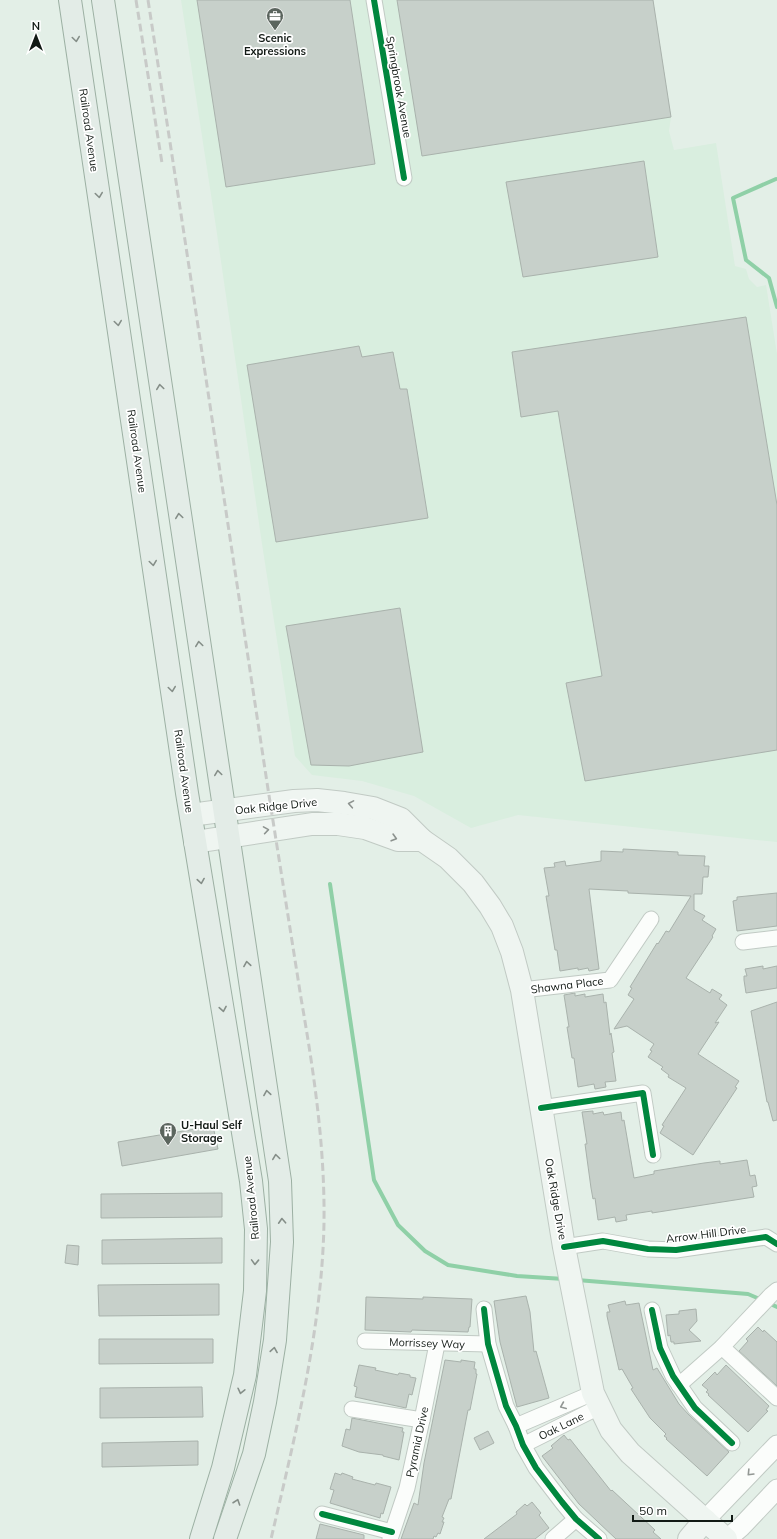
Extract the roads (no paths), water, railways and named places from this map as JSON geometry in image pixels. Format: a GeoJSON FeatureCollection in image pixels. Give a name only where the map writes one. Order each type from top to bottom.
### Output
{"type":"FeatureCollection","features":[{"type":"Feature","properties":{"kind":"main road","name":"Railroad Avenue"},"geometry":{"type":"LineString","coordinates":[[70,0],[191,816],[251,1181],[256,1229],[255,1291],[245,1375],[223,1468],[201,1539]]}},
{"type":"Feature","properties":{"kind":"main road"},"geometry":{"type":"LineString","coordinates":[[103,0],[280,1181],[282,1242],[275,1340],[265,1402],[254,1454],[225,1539]]}},
{"type":"Feature","properties":{"kind":"main road","name":"Oak Ridge Drive"},"geometry":{"type":"LineString","coordinates":[[191,816],[318,800],[373,808],[401,819],[422,840],[448,858],[473,883],[490,906],[502,926],[512,952],[522,990],[540,1108],[564,1247],[596,1400],[611,1430],[630,1453],[727,1539]]}},
{"type":"Feature","properties":{"kind":"main road","name":"Oak Ridge Drive"},"geometry":{"type":"LineString","coordinates":[[195,842],[312,824],[338,824],[365,828],[398,840],[422,840]]}},
{"type":"Feature","properties":{"kind":"main road"},"geometry":{"type":"LineString","coordinates":[[689,1539],[705,1520]]}},
{"type":"Feature","properties":{"kind":"street","name":"Springbrook Avenue"},"geometry":{"type":"LineString","coordinates":[[374,0],[404,178]]}},
{"type":"Feature","properties":{"kind":"street","name":"Shawna Place"},"geometry":{"type":"LineString","coordinates":[[522,990],[610,980],[652,919]]}},
{"type":"Feature","properties":{"kind":"street"},"geometry":{"type":"LineString","coordinates":[[743,942],[777,938]]}},
{"type":"Feature","properties":{"kind":"street"},"geometry":{"type":"LineString","coordinates":[[540,1108],[644,1093],[653,1154]]}},
{"type":"Feature","properties":{"kind":"street","name":"Arrow Hill Drive"},"geometry":{"type":"LineString","coordinates":[[564,1247],[603,1241],[648,1249],[676,1250],[766,1237],[777,1244]]}},
{"type":"Feature","properties":{"kind":"street"},"geometry":{"type":"LineString","coordinates":[[679,1385],[722,1348],[774,1293]]}},
{"type":"Feature","properties":{"kind":"street"},"geometry":{"type":"LineString","coordinates":[[484,1308],[488,1344],[506,1406],[523,1445],[536,1468],[576,1519],[599,1539]]}},
{"type":"Feature","properties":{"kind":"street"},"geometry":{"type":"LineString","coordinates":[[652,1310],[660,1348],[673,1376],[695,1408],[732,1443]]}},
{"type":"Feature","properties":{"kind":"street","name":"Morrissey Way"},"geometry":{"type":"LineString","coordinates":[[365,1341],[437,1344],[488,1344]]}},
{"type":"Feature","properties":{"kind":"street","name":"Pyramid Drive"},"geometry":{"type":"LineString","coordinates":[[391,1536],[407,1488],[437,1344]]}},
{"type":"Feature","properties":{"kind":"street"},"geometry":{"type":"LineString","coordinates":[[722,1348],[777,1398]]}},
{"type":"Feature","properties":{"kind":"street","name":"Oak Lane"},"geometry":{"type":"LineString","coordinates":[[516,1426],[596,1400]]}},
{"type":"Feature","properties":{"kind":"street","name":"Oak Lane"},"geometry":{"type":"LineString","coordinates":[[523,1445],[596,1400]]}},
{"type":"Feature","properties":{"kind":"street"},"geometry":{"type":"LineString","coordinates":[[352,1408],[422,1420]]}},
{"type":"Feature","properties":{"kind":"street"},"geometry":{"type":"LineString","coordinates":[[705,1520],[777,1445]]}},
{"type":"Feature","properties":{"kind":"street"},"geometry":{"type":"LineString","coordinates":[[727,1539],[741,1527],[777,1489]]}},
{"type":"Feature","properties":{"kind":"street"},"geometry":{"type":"LineString","coordinates":[[322,1514],[391,1536]]}},
{"type":"Feature","properties":{"kind":"street"},"geometry":{"type":"LineString","coordinates":[[553,1539],[576,1519]]}},
{"type":"Feature","properties":{"kind":"waterway"},"geometry":{"type":"LineString","coordinates":[[776,179],[733,198],[746,260],[769,278],[777,307]]}},
{"type":"Feature","properties":{"kind":"waterway"},"geometry":{"type":"LineString","coordinates":[[330,884],[374,1180],[398,1225],[425,1251],[448,1265],[517,1276],[564,1279]]}},
{"type":"Feature","properties":{"kind":"waterway"},"geometry":{"type":"LineString","coordinates":[[577,1280],[748,1294],[762,1300]]}},
{"type":"Feature","properties":{"kind":"waterway"},"geometry":{"type":"LineString","coordinates":[[768,1303],[777,1307]]}},
{"type":"Feature","properties":{"kind":"railway"},"geometry":{"type":"LineString","coordinates":[[136,0],[162,163]]}},
{"type":"Feature","properties":{"kind":"railway"},"geometry":{"type":"LineString","coordinates":[[148,0],[268,789],[310,1054],[321,1138],[324,1223],[318,1303],[306,1382],[271,1539]]}},
{"type":"Feature","properties":{"kind":"place","name":"Scenic Expressions"},"geometry":{"type":"Point","coordinates":[275,31]}},
{"type":"Feature","properties":{"kind":"place","name":"U-Haul Self Storage"},"geometry":{"type":"Point","coordinates":[168,1146]}}]}
